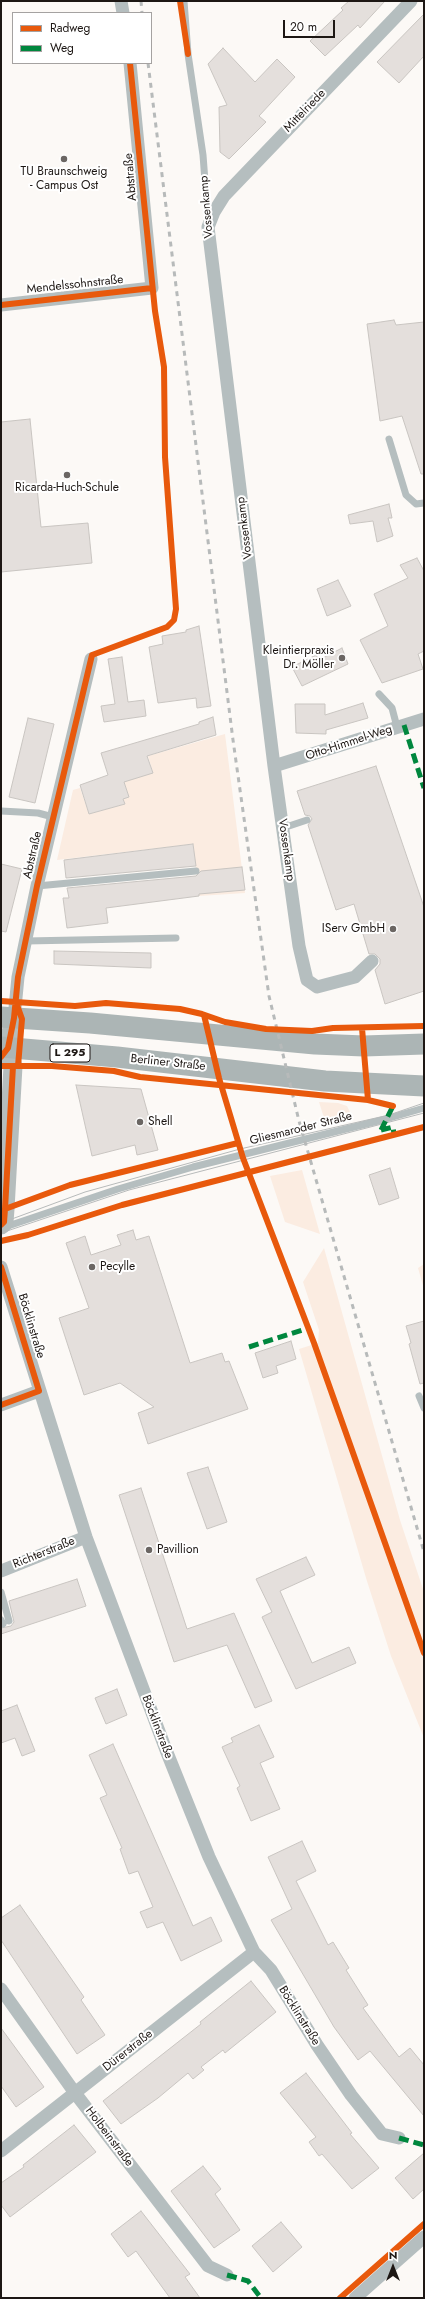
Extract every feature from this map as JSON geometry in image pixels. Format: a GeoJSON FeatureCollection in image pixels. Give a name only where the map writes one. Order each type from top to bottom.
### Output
{"type":"FeatureCollection","features":[{"type":"Feature","properties":{"kind":"main road"},"geometry":{"type":"LineString","coordinates":[[7,1018],[315,1044],[364,1046],[424,1044]]}},
{"type":"Feature","properties":{"kind":"main road","name":"Berliner Straße"},"geometry":{"type":"LineString","coordinates":[[3,1051],[117,1057],[367,1085],[424,1086]]}},
{"type":"Feature","properties":{"kind":"street"},"geometry":{"type":"LineString","coordinates":[[121,1],[123,12]]}},
{"type":"Feature","properties":{"kind":"street","name":"Mittelriede"},"geometry":{"type":"LineString","coordinates":[[208,227],[214,212],[224,196],[411,1]]}},
{"type":"Feature","properties":{"kind":"street","name":"Abtstraße"},"geometry":{"type":"LineString","coordinates":[[130,64],[152,288]]}},
{"type":"Feature","properties":{"kind":"street","name":"Vossenkamp"},"geometry":{"type":"LineString","coordinates":[[208,227],[274,766],[299,946],[306,980],[317,987],[355,977],[372,961]]}},
{"type":"Feature","properties":{"kind":"street","name":"Mendelssohnstraße"},"geometry":{"type":"LineString","coordinates":[[1,305],[152,288]]}},
{"type":"Feature","properties":{"kind":"street","name":"Abtstraße"},"geometry":{"type":"LineString","coordinates":[[1,1225],[4,1222],[5,1209],[13,1066],[3,1051],[7,1018],[18,977],[53,817],[91,659]]}},
{"type":"Feature","properties":{"kind":"street","name":"Otto-Himmel-Weg"},"geometry":{"type":"LineString","coordinates":[[274,766],[424,719]]}},
{"type":"Feature","properties":{"kind":"street","name":"Böcklinstraße"},"geometry":{"type":"LineString","coordinates":[[1,1267],[86,1537],[188,1806],[215,1870],[254,1952],[272,1970],[317,2045],[351,2095],[382,2134],[399,2138]]}},
{"type":"Feature","properties":{"kind":"street"},"geometry":{"type":"LineString","coordinates":[[1,1405],[39,1391]]}},
{"type":"Feature","properties":{"kind":"street","name":"Richterstraße"},"geometry":{"type":"LineString","coordinates":[[1,1571],[86,1537]]}},
{"type":"Feature","properties":{"kind":"street","name":"Dürerstraße"},"geometry":{"type":"LineString","coordinates":[[1,2151],[254,1952]]}},
{"type":"Feature","properties":{"kind":"street","name":"Holbeinstraße"},"geometry":{"type":"LineString","coordinates":[[1,1989],[75,2093],[208,2266],[226,2275]]}},
{"type":"Feature","properties":{"kind":"street"},"geometry":{"type":"LineString","coordinates":[[355,2298],[424,2237]]}},
{"type":"Feature","properties":{"kind":"lane","name":"Vossenkamp"},"geometry":{"type":"LineString","coordinates":[[184,1],[188,54],[203,155],[208,227]]}},
{"type":"Feature","properties":{"kind":"lane"},"geometry":{"type":"LineString","coordinates":[[389,439],[406,495],[416,504],[424,503]]}},
{"type":"Feature","properties":{"kind":"lane"},"geometry":{"type":"LineString","coordinates":[[379,694],[392,708],[398,727]]}},
{"type":"Feature","properties":{"kind":"lane"},"geometry":{"type":"LineString","coordinates":[[1,811],[38,813],[53,817]]}},
{"type":"Feature","properties":{"kind":"lane"},"geometry":{"type":"LineString","coordinates":[[283,828],[306,820]]}},
{"type":"Feature","properties":{"kind":"lane"},"geometry":{"type":"LineString","coordinates":[[38,886],[196,871]]}},
{"type":"Feature","properties":{"kind":"lane"},"geometry":{"type":"LineString","coordinates":[[26,941],[176,938]]}},
{"type":"Feature","properties":{"kind":"lane","name":"Gliesmaroder Straße"},"geometry":{"type":"LineString","coordinates":[[1,1229],[152,1179],[424,1108]]}},
{"type":"Feature","properties":{"kind":"lane"},"geometry":{"type":"LineString","coordinates":[[419,1396],[424,1408]]}},
{"type":"Feature","properties":{"kind":"lane"},"geometry":{"type":"LineString","coordinates":[[1,1592],[4,1622]]}},
{"type":"Feature","properties":{"kind":"shaded area"},"geometry":{"type":"Polygon","coordinates":[[[225,734],[245,893],[199,896],[193,844],[57,860],[73,790],[80,788],[89,814],[125,804],[123,799],[129,797],[119,767],[153,773],[148,756],[225,734]]]}},
{"type":"Feature","properties":{"kind":"shaded area"},"geometry":{"type":"Polygon","coordinates":[[[319,1102],[338,1103],[347,1106],[350,1112],[344,1117],[325,1121],[319,1102]]]}},
{"type":"Feature","properties":{"kind":"shaded area"},"geometry":{"type":"Polygon","coordinates":[[[302,1170],[320,1234],[285,1222],[270,1176],[302,1170]]]}},
{"type":"Feature","properties":{"kind":"shaded area"},"geometry":{"type":"Polygon","coordinates":[[[324,1248],[400,1520],[424,1592],[424,1738],[391,1656],[366,1578],[299,1349],[318,1343],[319,1330],[303,1282],[324,1248]]]}},
{"type":"Feature","properties":{"kind":"shaded area"},"geometry":{"type":"Polygon","coordinates":[[[424,1264],[424,1289],[418,1268],[424,1264]]]}},
{"type":"Feature","properties":{"kind":"building"},"geometry":{"type":"Polygon","coordinates":[[[349,1],[385,1],[360,28],[358,25],[325,56],[310,41],[343,10],[341,8],[349,1]]]}},
{"type":"Feature","properties":{"kind":"building"},"geometry":{"type":"Polygon","coordinates":[[[424,14],[424,56],[399,83],[377,62],[424,14]]]}},
{"type":"Feature","properties":{"kind":"building"},"geometry":{"type":"Polygon","coordinates":[[[223,48],[255,82],[277,59],[295,77],[259,116],[266,122],[229,159],[220,152],[219,107],[227,105],[208,64],[223,48]]]}},
{"type":"Feature","properties":{"kind":"building"},"geometry":{"type":"Polygon","coordinates":[[[394,320],[396,325],[424,322],[424,474],[421,474],[402,416],[380,421],[367,324],[394,320]]]}},
{"type":"Feature","properties":{"kind":"building"},"geometry":{"type":"Polygon","coordinates":[[[30,419],[41,527],[88,523],[92,563],[1,572],[1,422],[30,419]]]}},
{"type":"Feature","properties":{"kind":"building"},"geometry":{"type":"Polygon","coordinates":[[[389,504],[392,518],[388,518],[393,536],[377,542],[373,521],[350,524],[348,515],[389,504]]]}},
{"type":"Feature","properties":{"kind":"building"},"geometry":{"type":"Polygon","coordinates":[[[417,558],[424,571],[424,651],[418,654],[423,669],[382,683],[360,640],[388,626],[374,594],[408,578],[400,565],[417,558]]]}},
{"type":"Feature","properties":{"kind":"building"},"geometry":{"type":"Polygon","coordinates":[[[338,580],[351,606],[327,616],[317,589],[338,580]]]}},
{"type":"Feature","properties":{"kind":"building"},"geometry":{"type":"Polygon","coordinates":[[[199,626],[211,706],[197,708],[196,698],[158,703],[149,647],[163,644],[162,636],[186,632],[186,630],[199,626]]]}},
{"type":"Feature","properties":{"kind":"building"},"geometry":{"type":"Polygon","coordinates":[[[342,648],[348,664],[302,686],[292,667],[316,655],[319,660],[342,648]]]}},
{"type":"Feature","properties":{"kind":"building"},"geometry":{"type":"Polygon","coordinates":[[[122,657],[128,702],[144,700],[146,716],[104,722],[101,706],[115,704],[108,659],[122,657]]]}},
{"type":"Feature","properties":{"kind":"building"},"geometry":{"type":"Polygon","coordinates":[[[363,703],[368,718],[326,730],[326,734],[296,733],[295,704],[325,704],[325,715],[363,703]]]}},
{"type":"Feature","properties":{"kind":"building"},"geometry":{"type":"Polygon","coordinates":[[[213,717],[216,735],[147,756],[153,773],[124,782],[129,797],[123,799],[125,804],[89,814],[80,785],[108,775],[101,753],[199,724],[199,722],[213,717]]]}},
{"type":"Feature","properties":{"kind":"building"},"geometry":{"type":"Polygon","coordinates":[[[28,718],[54,724],[35,803],[9,797],[28,718]]]}},
{"type":"Feature","properties":{"kind":"building"},"geometry":{"type":"Polygon","coordinates":[[[376,766],[424,907],[424,991],[385,1004],[375,970],[380,964],[380,959],[375,954],[369,954],[354,904],[336,910],[308,825],[312,819],[310,816],[305,815],[297,791],[376,766]]]}},
{"type":"Feature","properties":{"kind":"building"},"geometry":{"type":"Polygon","coordinates":[[[193,844],[196,866],[66,878],[64,860],[193,844]]]}},
{"type":"Feature","properties":{"kind":"building"},"geometry":{"type":"Polygon","coordinates":[[[1,864],[22,869],[6,932],[1,931],[1,864]]]}},
{"type":"Feature","properties":{"kind":"building"},"geometry":{"type":"Polygon","coordinates":[[[242,867],[245,890],[199,894],[199,896],[106,908],[108,923],[67,928],[63,898],[69,898],[67,888],[196,876],[201,871],[242,867]]]}},
{"type":"Feature","properties":{"kind":"building"},"geometry":{"type":"Polygon","coordinates":[[[54,951],[151,953],[151,968],[54,964],[54,951]]]}},
{"type":"Feature","properties":{"kind":"building"},"geometry":{"type":"Polygon","coordinates":[[[76,1085],[141,1089],[158,1150],[137,1155],[135,1145],[92,1156],[76,1085]]]}},
{"type":"Feature","properties":{"kind":"building"},"geometry":{"type":"Polygon","coordinates":[[[390,1168],[399,1198],[379,1205],[369,1175],[390,1168]]]}},
{"type":"Feature","properties":{"kind":"building"},"geometry":{"type":"Polygon","coordinates":[[[133,1230],[136,1240],[149,1236],[190,1363],[222,1353],[225,1362],[229,1361],[248,1409],[148,1444],[138,1413],[154,1407],[120,1383],[84,1395],[59,1318],[89,1308],[66,1243],[85,1236],[91,1255],[121,1245],[117,1235],[133,1230]]]}},
{"type":"Feature","properties":{"kind":"building"},"geometry":{"type":"Polygon","coordinates":[[[424,1321],[424,1383],[420,1384],[409,1344],[411,1343],[406,1326],[424,1321]]]}},
{"type":"Feature","properties":{"kind":"building"},"geometry":{"type":"Polygon","coordinates":[[[291,1341],[296,1359],[276,1366],[278,1373],[263,1378],[255,1353],[291,1341]]]}},
{"type":"Feature","properties":{"kind":"building","name":"Pavillion"},"geometry":{"type":"Polygon","coordinates":[[[208,1467],[227,1522],[207,1529],[187,1473],[208,1467]]]}},
{"type":"Feature","properties":{"kind":"building"},"geometry":{"type":"Polygon","coordinates":[[[141,1488],[187,1629],[234,1613],[272,1701],[255,1708],[227,1645],[174,1662],[119,1495],[141,1488]]]}},
{"type":"Feature","properties":{"kind":"building"},"geometry":{"type":"Polygon","coordinates":[[[306,1557],[315,1575],[280,1591],[312,1663],[349,1647],[356,1663],[296,1689],[262,1617],[272,1612],[256,1579],[306,1557]]]}},
{"type":"Feature","properties":{"kind":"building"},"geometry":{"type":"Polygon","coordinates":[[[77,1579],[86,1606],[1,1634],[1,1628],[11,1626],[14,1622],[9,1601],[77,1579]]]}},
{"type":"Feature","properties":{"kind":"building"},"geometry":{"type":"Polygon","coordinates":[[[117,1689],[127,1715],[106,1724],[95,1698],[117,1689]]]}},
{"type":"Feature","properties":{"kind":"building"},"geometry":{"type":"Polygon","coordinates":[[[17,1705],[35,1751],[22,1756],[15,1738],[1,1743],[1,1711],[17,1705]]]}},
{"type":"Feature","properties":{"kind":"building"},"geometry":{"type":"Polygon","coordinates":[[[259,1725],[274,1757],[260,1763],[280,1809],[251,1821],[237,1788],[240,1786],[222,1747],[233,1742],[231,1738],[259,1725]]]}},
{"type":"Feature","properties":{"kind":"building"},"geometry":{"type":"Polygon","coordinates":[[[113,1744],[193,1926],[211,1917],[222,1941],[181,1961],[163,1922],[147,1928],[140,1912],[153,1907],[138,1871],[129,1874],[120,1849],[122,1848],[100,1798],[107,1795],[89,1755],[113,1744]]]}},
{"type":"Feature","properties":{"kind":"building"},"geometry":{"type":"Polygon","coordinates":[[[302,1841],[316,1871],[296,1881],[328,1945],[333,1942],[349,1968],[346,1970],[368,2005],[363,2008],[399,2057],[410,2048],[424,2065],[424,2116],[370,2051],[358,2060],[334,2027],[271,1920],[292,1909],[268,1857],[302,1841]]]}},
{"type":"Feature","properties":{"kind":"building"},"geometry":{"type":"Polygon","coordinates":[[[20,1905],[84,1997],[81,2000],[105,2035],[77,2054],[1,1940],[1,1918],[20,1905]]]}},
{"type":"Feature","properties":{"kind":"building"},"geometry":{"type":"Polygon","coordinates":[[[251,1981],[276,2012],[225,2053],[223,2050],[201,2067],[204,2070],[193,2079],[188,2073],[158,2098],[121,2124],[103,2101],[201,2024],[200,2022],[251,1981]]]}},
{"type":"Feature","properties":{"kind":"building"},"geometry":{"type":"Polygon","coordinates":[[[1,2028],[44,2087],[16,2107],[1,2086],[1,2028]]]}},
{"type":"Feature","properties":{"kind":"building"},"geometry":{"type":"Polygon","coordinates":[[[306,2073],[352,2133],[350,2134],[379,2168],[352,2189],[322,2154],[319,2156],[309,2142],[316,2137],[280,2093],[306,2073]]]}},
{"type":"Feature","properties":{"kind":"building"},"geometry":{"type":"Polygon","coordinates":[[[74,2125],[96,2152],[10,2217],[1,2205],[1,2183],[24,2167],[23,2165],[74,2125]]]}},
{"type":"Feature","properties":{"kind":"building"},"geometry":{"type":"Polygon","coordinates":[[[424,2153],[424,2189],[413,2199],[395,2178],[424,2153]]]}},
{"type":"Feature","properties":{"kind":"building"},"geometry":{"type":"Polygon","coordinates":[[[203,2166],[221,2189],[215,2194],[240,2230],[214,2248],[171,2191],[203,2166]]]}},
{"type":"Feature","properties":{"kind":"building"},"geometry":{"type":"Polygon","coordinates":[[[141,2211],[190,2274],[185,2277],[200,2298],[170,2298],[136,2251],[128,2257],[111,2234],[141,2211]]]}},
{"type":"Feature","properties":{"kind":"building"},"geometry":{"type":"Polygon","coordinates":[[[281,2222],[302,2247],[273,2272],[252,2246],[281,2222]]]}},
{"type":"Feature","properties":{"kind":"tram line"},"geometry":{"type":"LineString","coordinates":[[1,1223],[85,1192],[240,1149],[389,1115],[424,1103]]}},
{"type":"Feature","properties":{"kind":"tram line"},"geometry":{"type":"LineString","coordinates":[[1,1233],[129,1190],[424,1113]]}},
{"type":"Feature","properties":{"kind":"railway"},"geometry":{"type":"LineString","coordinates":[[141,1],[142,12]]}},
{"type":"Feature","properties":{"kind":"railway"},"geometry":{"type":"LineString","coordinates":[[148,64],[233,740],[269,996],[299,1121],[424,1552]]}},
{"type":"Feature","properties":{"kind":"marked path"},"geometry":{"type":"LineString","coordinates":[[404,725],[424,788]]}},
{"type":"Feature","properties":{"kind":"marked path"},"geometry":{"type":"LineString","coordinates":[[381,1130],[393,1106],[391,1105]]}},
{"type":"Feature","properties":{"kind":"marked path"},"geometry":{"type":"LineString","coordinates":[[381,1130],[393,1127],[394,1134]]}},
{"type":"Feature","properties":{"kind":"marked path"},"geometry":{"type":"LineString","coordinates":[[249,1347],[309,1328]]}},
{"type":"Feature","properties":{"kind":"marked path"},"geometry":{"type":"LineString","coordinates":[[399,2138],[424,2145]]}},
{"type":"Feature","properties":{"kind":"marked path"},"geometry":{"type":"LineString","coordinates":[[227,2275],[248,2281],[261,2298]]}},
{"type":"Feature","properties":{"kind":"cycle path"},"geometry":{"type":"LineString","coordinates":[[180,1],[188,54]]}},
{"type":"Feature","properties":{"kind":"cycle path"},"geometry":{"type":"LineString","coordinates":[[1,1057],[8,1048],[14,1018],[18,977],[37,886],[92,655],[167,627],[174,620],[176,609],[165,457],[164,367],[155,311],[130,64]]}},
{"type":"Feature","properties":{"kind":"cycle path"},"geometry":{"type":"LineString","coordinates":[[1,305],[152,288]]}},
{"type":"Feature","properties":{"kind":"cycle path"},"geometry":{"type":"LineString","coordinates":[[1,1001],[75,1006],[106,1003],[180,1009],[202,1014],[225,1022],[266,1029],[312,1031],[333,1028],[424,1026]]}},
{"type":"Feature","properties":{"kind":"cycle path"},"geometry":{"type":"LineString","coordinates":[[17,1005],[22,1019],[18,1066]]}},
{"type":"Feature","properties":{"kind":"cycle path"},"geometry":{"type":"LineString","coordinates":[[204,1015],[219,1078],[243,1158],[314,1343],[424,1653]]}},
{"type":"Feature","properties":{"kind":"cycle path"},"geometry":{"type":"LineString","coordinates":[[362,1028],[368,1100]]}},
{"type":"Feature","properties":{"kind":"cycle path"},"geometry":{"type":"LineString","coordinates":[[1,1066],[52,1066],[114,1071],[140,1077],[368,1100],[393,1106]]}},
{"type":"Feature","properties":{"kind":"cycle path"},"geometry":{"type":"LineString","coordinates":[[1,1225],[4,1222],[5,1209],[13,1066]]}},
{"type":"Feature","properties":{"kind":"cycle path"},"geometry":{"type":"LineString","coordinates":[[1,1241],[28,1235],[122,1205],[424,1127]]}},
{"type":"Feature","properties":{"kind":"cycle path"},"geometry":{"type":"LineString","coordinates":[[5,1209],[70,1185],[238,1143]]}},
{"type":"Feature","properties":{"kind":"cycle path"},"geometry":{"type":"LineString","coordinates":[[1,1267],[39,1391],[1,1405]]}},
{"type":"Feature","properties":{"kind":"cycle path"},"geometry":{"type":"LineString","coordinates":[[340,2298],[424,2224]]}},
{"type":"Feature","properties":{"kind":"place","name":"TU Braunschweig - Campus Ost"},"geometry":{"type":"Point","coordinates":[64,159]}},
{"type":"Feature","properties":{"kind":"place","name":"Ricarda-Huch-Schule"},"geometry":{"type":"Point","coordinates":[67,475]}},
{"type":"Feature","properties":{"kind":"place","name":"Kleintierpraxis Dr. Möller"},"geometry":{"type":"Point","coordinates":[342,658]}},
{"type":"Feature","properties":{"kind":"place","name":"IServ GmbH"},"geometry":{"type":"Point","coordinates":[393,929]}},
{"type":"Feature","properties":{"kind":"place","name":"Shell"},"geometry":{"type":"Point","coordinates":[140,1122]}},
{"type":"Feature","properties":{"kind":"place","name":"Pecylle"},"geometry":{"type":"Point","coordinates":[92,1267]}},
{"type":"Feature","properties":{"kind":"place","name":"Pavillion"},"geometry":{"type":"Point","coordinates":[149,1550]}}]}
